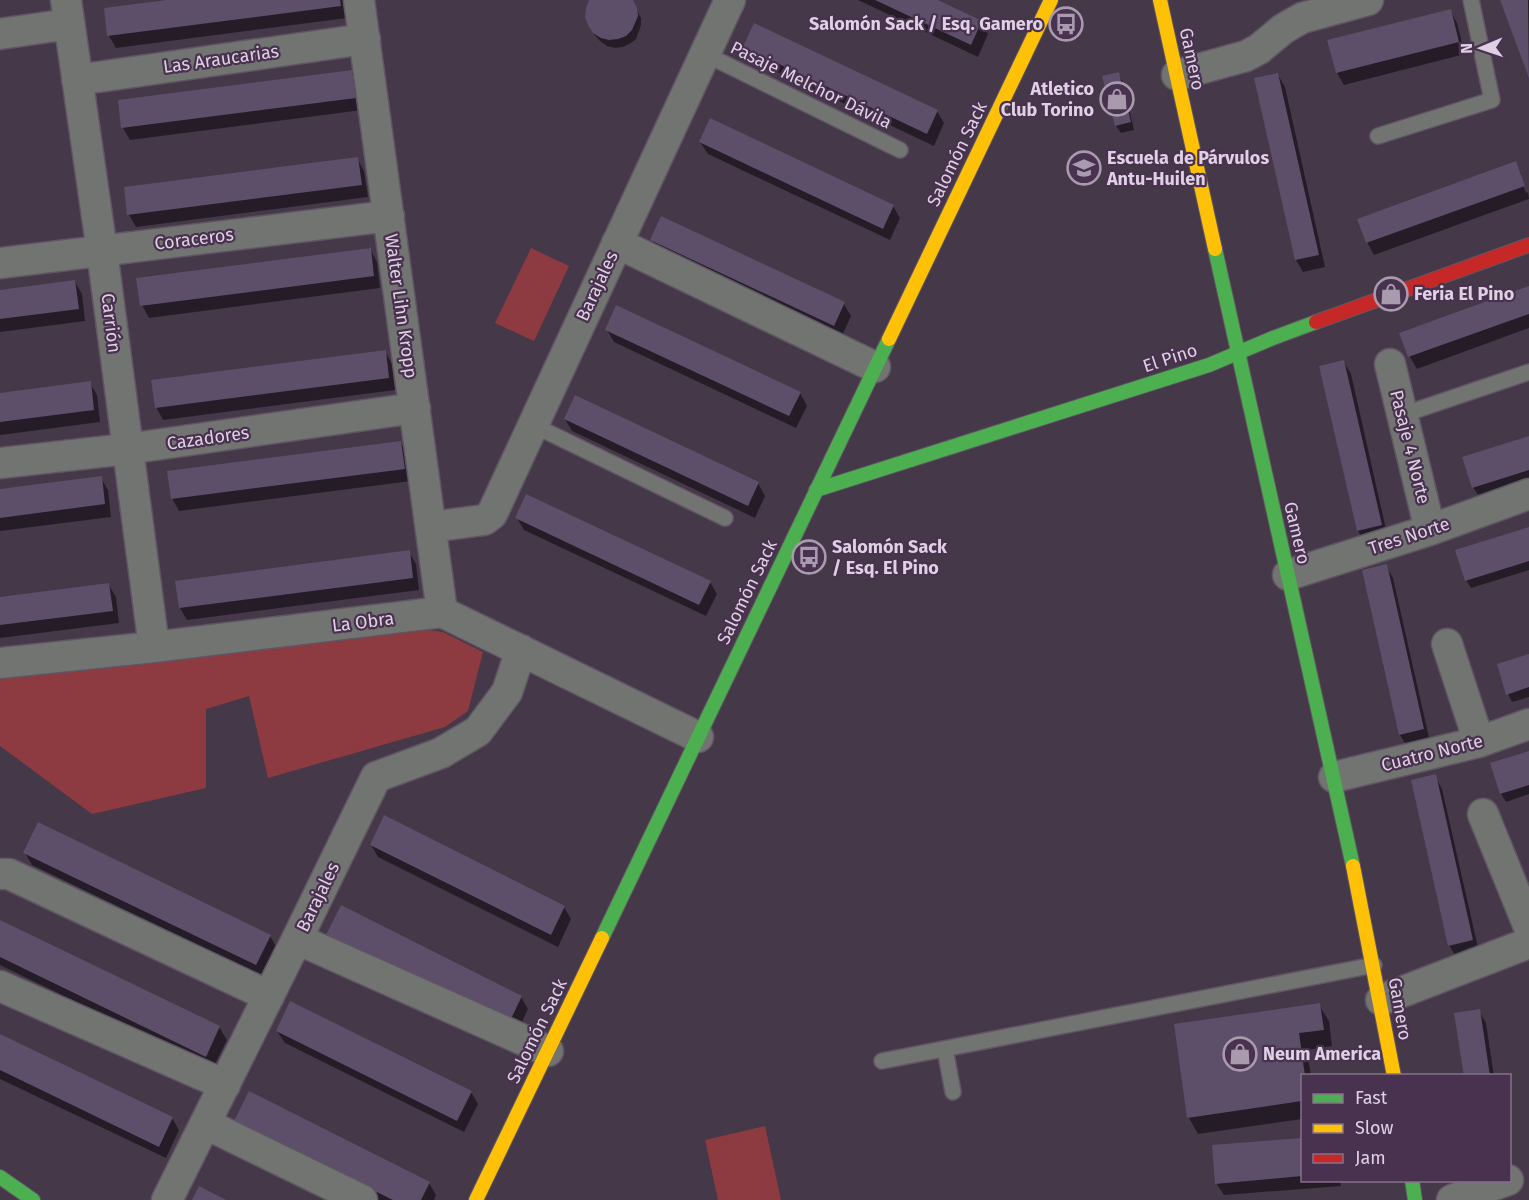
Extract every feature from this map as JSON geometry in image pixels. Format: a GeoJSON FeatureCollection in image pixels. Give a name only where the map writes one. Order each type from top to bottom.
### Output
{"type":"FeatureCollection","features":[{"type":"Feature","properties":{"kind":"street","name":"Walter Lihn Kropp"},"geometry":{"type":"LineString","coordinates":[[359,0],[442,612]]}},
{"type":"Feature","properties":{"kind":"street","name":"Barajales"},"geometry":{"type":"LineString","coordinates":[[431,527],[484,520],[494,511],[730,0]]}},
{"type":"Feature","properties":{"kind":"street","name":"Salomón Sack"},"geometry":{"type":"LineString","coordinates":[[476,1200],[1051,0]]}},
{"type":"Feature","properties":{"kind":"street","name":"Gamero"},"geometry":{"type":"LineString","coordinates":[[1160,0],[1334,777],[1374,964],[1394,1074]]}},
{"type":"Feature","properties":{"kind":"street"},"geometry":{"type":"LineString","coordinates":[[1177,75],[1246,56],[1302,18],[1368,0]]}},
{"type":"Feature","properties":{"kind":"street"},"geometry":{"type":"LineString","coordinates":[[0,34],[67,12]]}},
{"type":"Feature","properties":{"kind":"street","name":"Carrión"},"geometry":{"type":"LineString","coordinates":[[67,12],[102,251],[154,647]]}},
{"type":"Feature","properties":{"kind":"street","name":"Las Araucarias"},"geometry":{"type":"LineString","coordinates":[[77,80],[365,39]]}},
{"type":"Feature","properties":{"kind":"street","name":"Coraceros"},"geometry":{"type":"LineString","coordinates":[[0,263],[389,216]]}},
{"type":"Feature","properties":{"kind":"street"},"geometry":{"type":"LineString","coordinates":[[617,243],[875,367]]}},
{"type":"Feature","properties":{"kind":"street","name":"El Pino"},"geometry":{"type":"LineString","coordinates":[[816,490],[1209,365],[1273,338],[1529,245]]}},
{"type":"Feature","properties":{"kind":"street","name":"Pasaje 4 Norte"},"geometry":{"type":"LineString","coordinates":[[1390,364],[1430,530]]}},
{"type":"Feature","properties":{"kind":"street","name":"Cazadores"},"geometry":{"type":"LineString","coordinates":[[0,463],[128,449],[415,408]]}},
{"type":"Feature","properties":{"kind":"street","name":"Tres Norte"},"geometry":{"type":"LineString","coordinates":[[1288,575],[1430,530],[1529,494]]}},
{"type":"Feature","properties":{"kind":"street"},"geometry":{"type":"LineString","coordinates":[[442,612],[698,737]]}},
{"type":"Feature","properties":{"kind":"street","name":"La Obra"},"geometry":{"type":"LineString","coordinates":[[0,663],[442,612]]}},
{"type":"Feature","properties":{"kind":"street"},"geometry":{"type":"LineString","coordinates":[[1447,644],[1479,742]]}},
{"type":"Feature","properties":{"kind":"street","name":"Barajales"},"geometry":{"type":"LineString","coordinates":[[167,1200],[376,777],[441,753],[478,731],[507,692],[521,650]]}},
{"type":"Feature","properties":{"kind":"street","name":"Cuatro Norte"},"geometry":{"type":"LineString","coordinates":[[1334,777],[1479,742],[1529,724]]}},
{"type":"Feature","properties":{"kind":"street"},"geometry":{"type":"LineString","coordinates":[[1483,814],[1529,927]]}},
{"type":"Feature","properties":{"kind":"street"},"geometry":{"type":"LineString","coordinates":[[0,874],[9,874],[269,996]]}},
{"type":"Feature","properties":{"kind":"street"},"geometry":{"type":"LineString","coordinates":[[297,939],[548,1051]]}},
{"type":"Feature","properties":{"kind":"street"},"geometry":{"type":"LineString","coordinates":[[1381,1000],[1529,943]]}},
{"type":"Feature","properties":{"kind":"street"},"geometry":{"type":"LineString","coordinates":[[0,986],[225,1085]]}},
{"type":"Feature","properties":{"kind":"street"},"geometry":{"type":"LineString","coordinates":[[206,1124],[362,1200]]}},
{"type":"Feature","properties":{"kind":"street"},"geometry":{"type":"LineString","coordinates":[[1511,1179],[1529,1174]]}},
{"type":"Feature","properties":{"kind":"street"},"geometry":{"type":"LineString","coordinates":[[0,1177],[33,1200]]}},
{"type":"Feature","properties":{"kind":"street"},"geometry":{"type":"LineString","coordinates":[[1412,1182],[1415,1200]]}},
{"type":"Feature","properties":{"kind":"street"},"geometry":{"type":"LineString","coordinates":[[1452,1200],[1503,1182]]}},
{"type":"Feature","properties":{"kind":"lane"},"geometry":{"type":"LineString","coordinates":[[1378,136],[1492,100],[1471,0]]}},
{"type":"Feature","properties":{"kind":"lane","name":"Pasaje Melchor Dávila"},"geometry":{"type":"LineString","coordinates":[[705,54],[900,150]]}},
{"type":"Feature","properties":{"kind":"lane"},"geometry":{"type":"LineString","coordinates":[[1402,415],[1529,372]]}},
{"type":"Feature","properties":{"kind":"lane"},"geometry":{"type":"LineString","coordinates":[[533,424],[725,518]]}},
{"type":"Feature","properties":{"kind":"lane"},"geometry":{"type":"LineString","coordinates":[[882,1061],[1374,964]]}},
{"type":"Feature","properties":{"kind":"lane"},"geometry":{"type":"LineString","coordinates":[[945,1049],[953,1092]]}},
{"type":"Feature","properties":{"kind":"shaded area"},"geometry":{"type":"Polygon","coordinates":[[[531,248],[569,266],[534,341],[495,323],[531,248]]]}},
{"type":"Feature","properties":{"kind":"shaded area"},"geometry":{"type":"Polygon","coordinates":[[[415,628],[443,632],[483,652],[468,711],[445,727],[268,778],[249,696],[206,709],[206,788],[92,814],[0,746],[0,675],[415,628]]]}},
{"type":"Feature","properties":{"kind":"shaded area"},"geometry":{"type":"Polygon","coordinates":[[[765,1126],[781,1200],[718,1200],[705,1140],[765,1126]]]}},
{"type":"Feature","properties":{"kind":"building"},"geometry":{"type":"Polygon","coordinates":[[[167,0],[340,0],[341,6],[107,36],[104,8],[167,0]]]}},
{"type":"Feature","properties":{"kind":"building"},"geometry":{"type":"Polygon","coordinates":[[[589,0],[633,0],[638,16],[632,30],[626,36],[609,40],[593,33],[585,17],[589,0]]]}},
{"type":"Feature","properties":{"kind":"building"},"geometry":{"type":"Polygon","coordinates":[[[875,0],[938,0],[982,21],[971,45],[875,0]]]}},
{"type":"Feature","properties":{"kind":"building"},"geometry":{"type":"Polygon","coordinates":[[[1500,0],[1528,0],[1529,78],[1500,0]]]}},
{"type":"Feature","properties":{"kind":"building"},"geometry":{"type":"Polygon","coordinates":[[[1451,9],[1459,42],[1336,73],[1327,40],[1451,9]]]}},
{"type":"Feature","properties":{"kind":"building"},"geometry":{"type":"Polygon","coordinates":[[[754,23],[938,110],[927,134],[743,47],[754,23]]]}},
{"type":"Feature","properties":{"kind":"building"},"geometry":{"type":"Polygon","coordinates":[[[352,70],[356,98],[121,128],[118,100],[352,70]]]}},
{"type":"Feature","properties":{"kind":"building","name":"Atletico Club Torino"},"geometry":{"type":"Polygon","coordinates":[[[1119,72],[1131,122],[1115,126],[1102,76],[1119,72]]]}},
{"type":"Feature","properties":{"kind":"building"},"geometry":{"type":"Polygon","coordinates":[[[1278,73],[1319,255],[1295,260],[1254,78],[1278,73]]]}},
{"type":"Feature","properties":{"kind":"building"},"geometry":{"type":"Polygon","coordinates":[[[710,118],[894,205],[883,229],[699,142],[710,118]]]}},
{"type":"Feature","properties":{"kind":"building"},"geometry":{"type":"Polygon","coordinates":[[[358,157],[362,185],[127,215],[124,187],[358,157]]]}},
{"type":"Feature","properties":{"kind":"building"},"geometry":{"type":"Polygon","coordinates":[[[1516,161],[1525,186],[1366,243],[1357,219],[1516,161]]]}},
{"type":"Feature","properties":{"kind":"building"},"geometry":{"type":"Polygon","coordinates":[[[661,216],[845,302],[834,326],[650,240],[661,216]]]}},
{"type":"Feature","properties":{"kind":"building"},"geometry":{"type":"Polygon","coordinates":[[[371,248],[374,276],[140,306],[136,278],[371,248]]]}},
{"type":"Feature","properties":{"kind":"building"},"geometry":{"type":"Polygon","coordinates":[[[75,280],[79,309],[0,319],[0,290],[75,280]]]}},
{"type":"Feature","properties":{"kind":"building"},"geometry":{"type":"Polygon","coordinates":[[[1529,286],[1529,314],[1408,357],[1399,333],[1529,286]]]}},
{"type":"Feature","properties":{"kind":"building"},"geometry":{"type":"Polygon","coordinates":[[[616,305],[801,392],[789,416],[605,330],[616,305]]]}},
{"type":"Feature","properties":{"kind":"building"},"geometry":{"type":"Polygon","coordinates":[[[386,350],[389,378],[155,408],[151,380],[386,350]]]}},
{"type":"Feature","properties":{"kind":"building"},"geometry":{"type":"Polygon","coordinates":[[[1344,360],[1382,525],[1357,531],[1319,366],[1344,360]]]}},
{"type":"Feature","properties":{"kind":"building"},"geometry":{"type":"Polygon","coordinates":[[[91,381],[94,410],[0,422],[0,393],[91,381]]]}},
{"type":"Feature","properties":{"kind":"building"},"geometry":{"type":"Polygon","coordinates":[[[575,395],[759,482],[748,506],[564,419],[575,395]]]}},
{"type":"Feature","properties":{"kind":"building"},"geometry":{"type":"Polygon","coordinates":[[[1529,436],[1529,470],[1472,488],[1462,457],[1529,436]]]}},
{"type":"Feature","properties":{"kind":"building"},"geometry":{"type":"Polygon","coordinates":[[[401,441],[405,469],[171,499],[167,471],[401,441]]]}},
{"type":"Feature","properties":{"kind":"building"},"geometry":{"type":"Polygon","coordinates":[[[102,476],[105,504],[0,518],[0,489],[102,476]]]}},
{"type":"Feature","properties":{"kind":"building"},"geometry":{"type":"Polygon","coordinates":[[[526,494],[711,581],[699,605],[515,518],[526,494]]]}},
{"type":"Feature","properties":{"kind":"building"},"geometry":{"type":"Polygon","coordinates":[[[1529,527],[1529,561],[1465,581],[1455,550],[1529,527]]]}},
{"type":"Feature","properties":{"kind":"building"},"geometry":{"type":"Polygon","coordinates":[[[410,550],[413,578],[179,608],[175,581],[410,550]]]}},
{"type":"Feature","properties":{"kind":"building"},"geometry":{"type":"Polygon","coordinates":[[[1387,564],[1424,729],[1399,735],[1362,570],[1387,564]]]}},
{"type":"Feature","properties":{"kind":"building"},"geometry":{"type":"Polygon","coordinates":[[[109,583],[113,611],[0,625],[0,597],[109,583]]]}},
{"type":"Feature","properties":{"kind":"building"},"geometry":{"type":"Polygon","coordinates":[[[1529,654],[1529,687],[1506,695],[1497,664],[1529,654]]]}},
{"type":"Feature","properties":{"kind":"building"},"geometry":{"type":"Polygon","coordinates":[[[1529,751],[1529,785],[1500,794],[1490,763],[1529,751]]]}},
{"type":"Feature","properties":{"kind":"building"},"geometry":{"type":"Polygon","coordinates":[[[1436,774],[1473,940],[1448,946],[1411,780],[1436,774]]]}},
{"type":"Feature","properties":{"kind":"building"},"geometry":{"type":"Polygon","coordinates":[[[384,815],[565,906],[551,935],[370,845],[384,815]]]}},
{"type":"Feature","properties":{"kind":"building"},"geometry":{"type":"Polygon","coordinates":[[[38,822],[271,935],[256,965],[23,853],[38,822]]]}},
{"type":"Feature","properties":{"kind":"building"},"geometry":{"type":"Polygon","coordinates":[[[341,905],[522,996],[508,1025],[326,935],[341,905]]]}},
{"type":"Feature","properties":{"kind":"building"},"geometry":{"type":"Polygon","coordinates":[[[0,920],[220,1026],[206,1057],[0,957],[0,920]]]}},
{"type":"Feature","properties":{"kind":"building"},"geometry":{"type":"Polygon","coordinates":[[[290,1001],[472,1091],[457,1121],[276,1031],[290,1001]]]}},
{"type":"Feature","properties":{"kind":"building","name":"Neum America"},"geometry":{"type":"Polygon","coordinates":[[[1320,1003],[1324,1030],[1299,1033],[1305,1074],[1301,1074],[1301,1101],[1187,1118],[1174,1024],[1320,1003]]]}},
{"type":"Feature","properties":{"kind":"building"},"geometry":{"type":"Polygon","coordinates":[[[1480,1009],[1490,1074],[1464,1074],[1454,1013],[1480,1009]]]}},
{"type":"Feature","properties":{"kind":"building"},"geometry":{"type":"Polygon","coordinates":[[[0,1034],[173,1117],[159,1147],[0,1070],[0,1034]]]}},
{"type":"Feature","properties":{"kind":"building"},"geometry":{"type":"Polygon","coordinates":[[[249,1091],[430,1182],[421,1200],[393,1200],[234,1121],[249,1091]]]}},
{"type":"Feature","properties":{"kind":"building"},"geometry":{"type":"Polygon","coordinates":[[[1301,1138],[1301,1176],[1215,1184],[1212,1145],[1301,1138]]]}},
{"type":"Feature","properties":{"kind":"building"},"geometry":{"type":"Polygon","coordinates":[[[199,1186],[226,1200],[192,1200],[199,1186]]]}},
{"type":"Feature","properties":{"kind":"traffic: fast"},"geometry":{"type":"LineString","coordinates":[[1215,249],[1353,866]]}},
{"type":"Feature","properties":{"kind":"traffic: fast"},"geometry":{"type":"LineString","coordinates":[[816,490],[1209,365],[1316,322]]}},
{"type":"Feature","properties":{"kind":"traffic: fast"},"geometry":{"type":"LineString","coordinates":[[602,938],[889,339]]}},
{"type":"Feature","properties":{"kind":"traffic: fast"},"geometry":{"type":"LineString","coordinates":[[0,1177],[33,1200]]}},
{"type":"Feature","properties":{"kind":"traffic: fast"},"geometry":{"type":"LineString","coordinates":[[1412,1182],[1415,1200]]}},
{"type":"Feature","properties":{"kind":"traffic: slow"},"geometry":{"type":"LineString","coordinates":[[889,339],[1051,0]]}},
{"type":"Feature","properties":{"kind":"traffic: slow"},"geometry":{"type":"LineString","coordinates":[[1160,0],[1215,249]]}},
{"type":"Feature","properties":{"kind":"traffic: slow"},"geometry":{"type":"LineString","coordinates":[[1353,866],[1394,1074]]}},
{"type":"Feature","properties":{"kind":"traffic: slow"},"geometry":{"type":"LineString","coordinates":[[476,1200],[602,938]]}},
{"type":"Feature","properties":{"kind":"traffic: jam"},"geometry":{"type":"LineString","coordinates":[[1316,322],[1529,245]]}},
{"type":"Feature","properties":{"kind":"place","name":"Salomón Sack / Esq. Gamero"},"geometry":{"type":"Point","coordinates":[1066,24]}},
{"type":"Feature","properties":{"kind":"place","name":"Atletico Club Torino"},"geometry":{"type":"Point","coordinates":[1117,99]}},
{"type":"Feature","properties":{"kind":"place","name":"Escuela de Párvulos Antu-Huilen"},"geometry":{"type":"Point","coordinates":[1084,168]}},
{"type":"Feature","properties":{"kind":"place","name":"Feria El Pino"},"geometry":{"type":"Point","coordinates":[1391,294]}},
{"type":"Feature","properties":{"kind":"place","name":"Salomón Sack / Esq. El Pino"},"geometry":{"type":"Point","coordinates":[809,557]}},
{"type":"Feature","properties":{"kind":"place","name":"Neum America"},"geometry":{"type":"Point","coordinates":[1240,1054]}}]}
